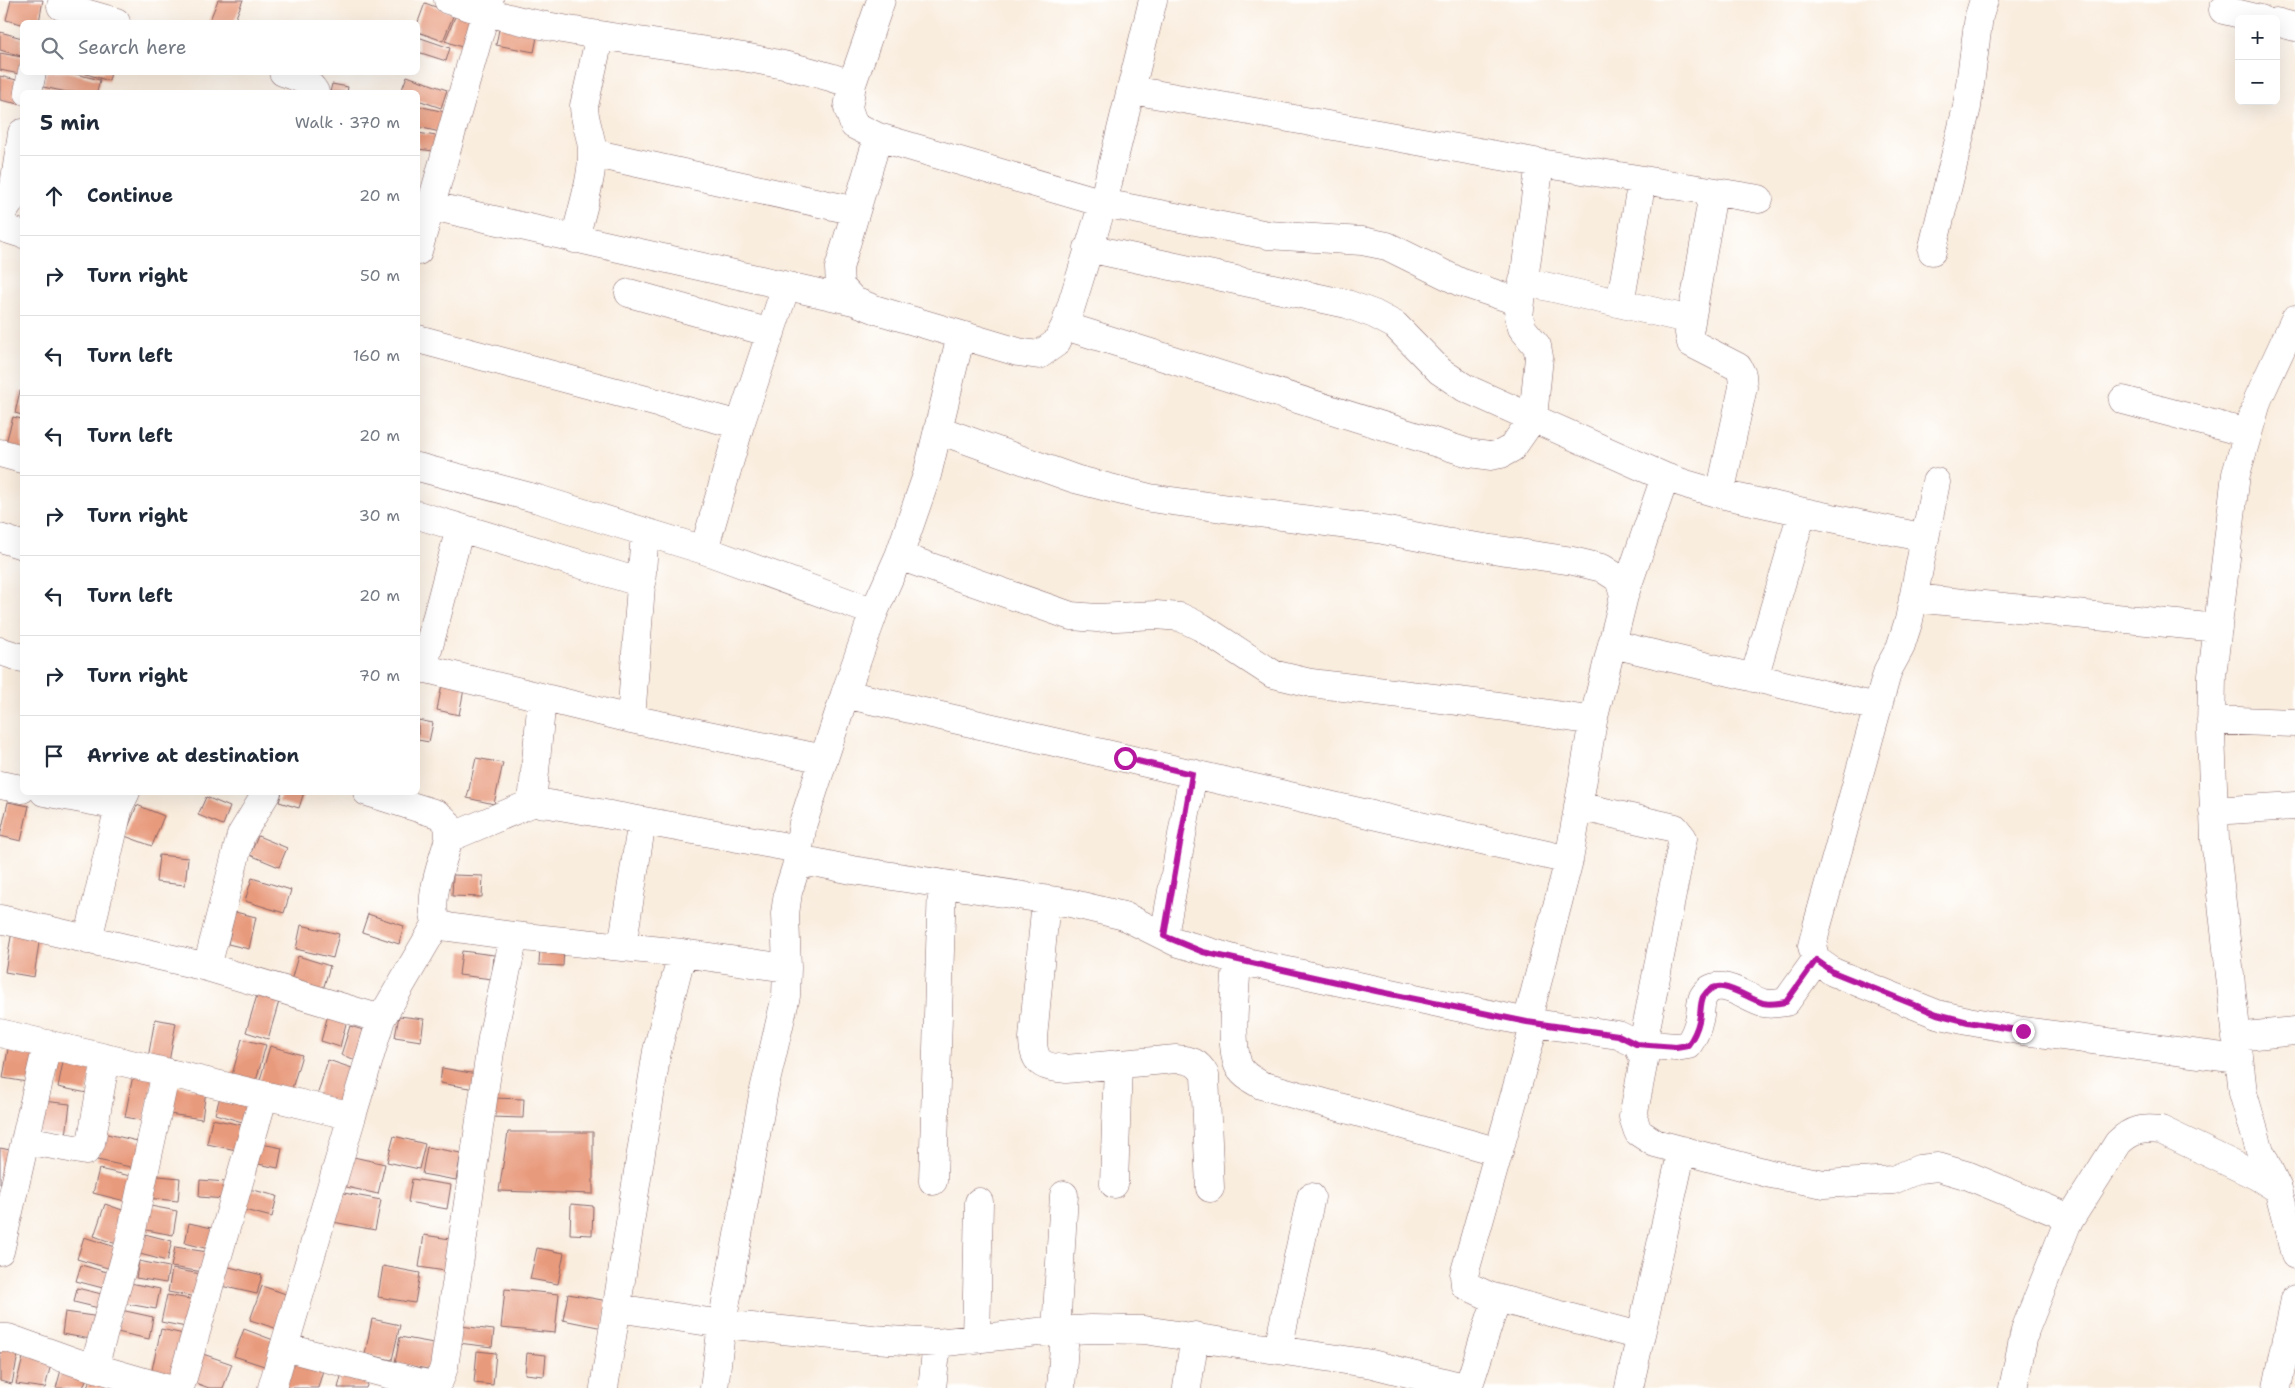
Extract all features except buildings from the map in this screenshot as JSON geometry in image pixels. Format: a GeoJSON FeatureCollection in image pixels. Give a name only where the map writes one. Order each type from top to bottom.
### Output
{"type":"FeatureCollection","features":[{"type":"Feature","properties":{"kind":"street"},"geometry":{"type":"LineString","coordinates":[[448,0],[488,6],[533,24],[693,48],[777,63],[819,73],[852,84]]}},
{"type":"Feature","properties":{"kind":"street"},"geometry":{"type":"LineString","coordinates":[[881,0],[852,84],[848,108],[854,125],[878,138],[1103,203],[1268,235],[1362,241],[1387,246],[1460,282],[1620,303],[1690,320]]}},
{"type":"Feature","properties":{"kind":"street"},"geometry":{"type":"LineString","coordinates":[[432,206],[854,301],[877,310],[1018,352],[1040,354],[1056,343],[1065,326],[1103,203],[1153,0]]}},
{"type":"Feature","properties":{"kind":"street"},"geometry":{"type":"LineString","coordinates":[[1932,251],[1967,107],[1979,16],[1984,0]]}},
{"type":"Feature","properties":{"kind":"street"},"geometry":{"type":"LineString","coordinates":[[420,245],[432,206],[440,168],[488,6]]}},
{"type":"Feature","properties":{"kind":"street"},"geometry":{"type":"LineString","coordinates":[[59,10],[106,20]]}},
{"type":"Feature","properties":{"kind":"street"},"geometry":{"type":"LineString","coordinates":[[2223,10],[2244,15]]}},
{"type":"Feature","properties":{"kind":"street"},"geometry":{"type":"LineString","coordinates":[[2280,23],[2295,26]]}},
{"type":"Feature","properties":{"kind":"street"},"geometry":{"type":"LineString","coordinates":[[575,239],[592,153],[584,106],[600,35]]}},
{"type":"Feature","properties":{"kind":"street"},"geometry":{"type":"LineString","coordinates":[[28,90],[31,75]]}},
{"type":"Feature","properties":{"kind":"street"},"geometry":{"type":"LineString","coordinates":[[292,75],[310,83],[314,90]]}},
{"type":"Feature","properties":{"kind":"street"},"geometry":{"type":"LineString","coordinates":[[1132,90],[1642,181],[1759,199]]}},
{"type":"Feature","properties":{"kind":"street"},"geometry":{"type":"LineString","coordinates":[[854,301],[840,286],[839,268],[878,138]]}},
{"type":"Feature","properties":{"kind":"street"},"geometry":{"type":"LineString","coordinates":[[0,217],[12,199],[20,146]]}},
{"type":"Feature","properties":{"kind":"street"},"geometry":{"type":"LineString","coordinates":[[592,153],[856,211]]}},
{"type":"Feature","properties":{"kind":"street"},"geometry":{"type":"LineString","coordinates":[[1065,326],[1469,453],[1490,456],[1501,454],[1512,448],[1533,418],[1539,357],[1537,346],[1522,328],[1519,316],[1540,163]]}},
{"type":"Feature","properties":{"kind":"street"},"geometry":{"type":"LineString","coordinates":[[1620,303],[1642,181]]}},
{"type":"Feature","properties":{"kind":"street"},"geometry":{"type":"LineString","coordinates":[[1713,193],[1689,333],[1691,343],[1738,367],[1742,376],[1743,387],[1720,494]]}},
{"type":"Feature","properties":{"kind":"street"},"geometry":{"type":"LineString","coordinates":[[0,227],[20,233]]}},
{"type":"Feature","properties":{"kind":"street"},"geometry":{"type":"LineString","coordinates":[[1088,248],[1347,304],[1374,314],[1395,325],[1440,370],[1465,388],[1665,477],[1720,494],[1925,538]]}},
{"type":"Feature","properties":{"kind":"street"},"geometry":{"type":"LineString","coordinates":[[704,550],[740,425],[786,286]]}},
{"type":"Feature","properties":{"kind":"street"},"geometry":{"type":"LineString","coordinates":[[629,293],[770,333]]}},
{"type":"Feature","properties":{"kind":"street"},"geometry":{"type":"LineString","coordinates":[[2295,319],[2258,398],[2236,474],[2212,676],[2211,720],[2213,812],[2237,1048],[2249,1119],[2260,1151],[2278,1188],[2295,1255]]}},
{"type":"Feature","properties":{"kind":"street"},"geometry":{"type":"LineString","coordinates":[[714,1388],[722,1324],[764,1090],[786,996],[785,914],[788,892],[804,823],[845,694],[874,612],[899,556],[927,475],[962,335]]}},
{"type":"Feature","properties":{"kind":"street"},"geometry":{"type":"LineString","coordinates":[[420,340],[740,425]]}},
{"type":"Feature","properties":{"kind":"street"},"geometry":{"type":"LineString","coordinates":[[2123,400],[2248,433]]}},
{"type":"Feature","properties":{"kind":"street"},"geometry":{"type":"LineString","coordinates":[[939,430],[1075,479],[1150,498],[1383,530],[1445,542],[1573,561],[1602,568],[1619,579],[1624,596]]}},
{"type":"Feature","properties":{"kind":"street"},"geometry":{"type":"LineString","coordinates":[[0,453],[20,458]]}},
{"type":"Feature","properties":{"kind":"street"},"geometry":{"type":"LineString","coordinates":[[420,468],[538,499],[704,550],[874,612]]}},
{"type":"Feature","properties":{"kind":"street"},"geometry":{"type":"LineString","coordinates":[[1640,1336],[1474,1291],[1465,1285],[1464,1275],[1499,1152],[1531,1023],[1569,860],[1593,721],[1624,596],[1665,477]]}},
{"type":"Feature","properties":{"kind":"street"},"geometry":{"type":"LineString","coordinates":[[1936,482],[1905,635],[1888,670],[1817,926],[1812,946],[1816,960],[1833,972],[1877,990],[1937,1014],[1968,1022],[2237,1048],[2295,1031]]}},
{"type":"Feature","properties":{"kind":"street"},"geometry":{"type":"LineString","coordinates":[[1754,678],[1802,512]]}},
{"type":"Feature","properties":{"kind":"street"},"geometry":{"type":"LineString","coordinates":[[420,517],[642,583]]}},
{"type":"Feature","properties":{"kind":"street"},"geometry":{"type":"LineString","coordinates":[[460,528],[420,668],[631,719],[824,759]]}},
{"type":"Feature","properties":{"kind":"street"},"geometry":{"type":"LineString","coordinates":[[631,719],[646,532]]}},
{"type":"Feature","properties":{"kind":"street"},"geometry":{"type":"LineString","coordinates":[[0,538],[20,544]]}},
{"type":"Feature","properties":{"kind":"street"},"geometry":{"type":"LineString","coordinates":[[899,556],[1071,616],[1097,618],[1156,615],[1180,617],[1201,627],[1274,674],[1311,683],[1499,706],[1593,721]]}},
{"type":"Feature","properties":{"kind":"street"},"geometry":{"type":"LineString","coordinates":[[1913,598],[2218,628]]}},
{"type":"Feature","properties":{"kind":"street"},"geometry":{"type":"LineString","coordinates":[[1612,644],[1878,707]]}},
{"type":"Feature","properties":{"kind":"street"},"geometry":{"type":"LineString","coordinates":[[0,651],[20,657]]}},
{"type":"Feature","properties":{"kind":"street"},"geometry":{"type":"LineString","coordinates":[[845,694],[1569,860]]}},
{"type":"Feature","properties":{"kind":"street"},"geometry":{"type":"LineString","coordinates":[[532,803],[542,698]]}},
{"type":"Feature","properties":{"kind":"street"},"geometry":{"type":"LineString","coordinates":[[2211,720],[2295,723]]}},
{"type":"Feature","properties":{"kind":"street"},"geometry":{"type":"LineString","coordinates":[[1164,936],[1192,774]]}},
{"type":"Feature","properties":{"kind":"street"},"geometry":{"type":"LineString","coordinates":[[0,784],[20,789]]}},
{"type":"Feature","properties":{"kind":"street"},"geometry":{"type":"LineString","coordinates":[[77,795],[122,799],[88,940]]}},
{"type":"Feature","properties":{"kind":"street"},"geometry":{"type":"LineString","coordinates":[[207,967],[241,834],[265,795]]}},
{"type":"Feature","properties":{"kind":"street"},"geometry":{"type":"LineString","coordinates":[[377,795],[437,814],[446,820],[449,827],[449,838],[433,903],[433,914],[437,923],[448,927],[514,936],[682,953],[787,968]]}},
{"type":"Feature","properties":{"kind":"street"},"geometry":{"type":"LineString","coordinates":[[449,838],[532,803],[549,804],[642,821],[814,862],[1046,900],[1124,916],[1164,936],[1203,952],[1531,1023],[1618,1035],[1640,1044],[1676,1047],[1688,1045],[1699,1022],[1702,999],[1708,991],[1716,987],[1729,988],[1763,1003],[1786,1002],[1816,960]]}},
{"type":"Feature","properties":{"kind":"street"},"geometry":{"type":"LineString","coordinates":[[1578,806],[1675,828],[1683,838],[1640,1044],[1644,1060],[1633,1116],[1638,1132],[1655,1143],[1771,1174],[1824,1184],[1893,1180],[1919,1169],[1938,1167],[1969,1176],[2058,1213],[2067,1224]]}},
{"type":"Feature","properties":{"kind":"street"},"geometry":{"type":"LineString","coordinates":[[2213,812],[2295,806]]}},
{"type":"Feature","properties":{"kind":"street"},"geometry":{"type":"LineString","coordinates":[[622,947],[642,821]]}},
{"type":"Feature","properties":{"kind":"street"},"geometry":{"type":"LineString","coordinates":[[933,1181],[942,884]]}},
{"type":"Feature","properties":{"kind":"street"},"geometry":{"type":"LineString","coordinates":[[1046,900],[1033,1038],[1033,1050],[1037,1060],[1049,1068],[1066,1069],[1187,1060],[1235,1048]]}},
{"type":"Feature","properties":{"kind":"street"},"geometry":{"type":"LineString","coordinates":[[0,919],[207,967],[382,1019]]}},
{"type":"Feature","properties":{"kind":"street"},"geometry":{"type":"LineString","coordinates":[[272,1388],[382,1019],[437,923]]}},
{"type":"Feature","properties":{"kind":"street"},"geometry":{"type":"LineString","coordinates":[[284,1347],[418,1382],[430,1384],[440,1379],[444,1367],[492,1038],[514,936]]}},
{"type":"Feature","properties":{"kind":"street"},"geometry":{"type":"LineString","coordinates":[[604,1388],[657,1050],[682,953]]}},
{"type":"Feature","properties":{"kind":"street"},"geometry":{"type":"LineString","coordinates":[[1237,960],[1235,1048],[1238,1065],[1247,1077],[1261,1085],[1499,1152]]}},
{"type":"Feature","properties":{"kind":"street"},"geometry":{"type":"LineString","coordinates":[[0,1033],[352,1116]]}},
{"type":"Feature","properties":{"kind":"street"},"geometry":{"type":"LineString","coordinates":[[0,1250],[47,1045]]}},
{"type":"Feature","properties":{"kind":"street"},"geometry":{"type":"LineString","coordinates":[[25,1140],[86,1151],[91,1144],[106,1058]]}},
{"type":"Feature","properties":{"kind":"street"},"geometry":{"type":"LineString","coordinates":[[1187,1060],[1199,1064],[1205,1075],[1210,1188]]}},
{"type":"Feature","properties":{"kind":"street"},"geometry":{"type":"LineString","coordinates":[[1114,1184],[1118,1064]]}},
{"type":"Feature","properties":{"kind":"street"},"geometry":{"type":"LineString","coordinates":[[94,1367],[129,1244],[166,1072]]}},
{"type":"Feature","properties":{"kind":"street"},"geometry":{"type":"LineString","coordinates":[[180,1388],[264,1094]]}},
{"type":"Feature","properties":{"kind":"street"},"geometry":{"type":"LineString","coordinates":[[2013,1388],[2025,1330],[2067,1224],[2118,1143],[2129,1132],[2144,1128],[2161,1130],[2278,1188]]}},
{"type":"Feature","properties":{"kind":"street"},"geometry":{"type":"LineString","coordinates":[[1629,1388],[1682,1150]]}},
{"type":"Feature","properties":{"kind":"street"},"geometry":{"type":"LineString","coordinates":[[1060,1388],[1064,1195]]}},
{"type":"Feature","properties":{"kind":"street"},"geometry":{"type":"LineString","coordinates":[[1278,1349],[1311,1197]]}},
{"type":"Feature","properties":{"kind":"street"},"geometry":{"type":"LineString","coordinates":[[976,1340],[979,1202]]}},
{"type":"Feature","properties":{"kind":"street"},"geometry":{"type":"LineString","coordinates":[[617,1308],[722,1324],[873,1339],[937,1343],[1060,1331],[1144,1330],[1195,1336],[1372,1364],[1468,1388],[1497,1298]]}},
{"type":"Feature","properties":{"kind":"street"},"geometry":{"type":"LineString","coordinates":[[2277,1388],[2295,1300]]}},
{"type":"Feature","properties":{"kind":"street"},"geometry":{"type":"LineString","coordinates":[[1187,1388],[1195,1336]]}},
{"type":"Feature","properties":{"kind":"street"},"geometry":{"type":"LineString","coordinates":[[0,1338],[8,1338],[94,1367],[165,1388]]}},
{"type":"Feature","properties":{"kind":"street"},"geometry":{"type":"LineString","coordinates":[[932,1388],[937,1343]]}},
{"type":"Feature","properties":{"kind":"route"},"geometry":{"type":"LineString","coordinates":[[1125,758],[1192,774],[1164,936],[1203,952],[1376,991],[1527,1022],[1618,1035],[1636,1044],[1676,1047],[1688,1045],[1693,1037],[1699,1022],[1702,999],[1708,991],[1716,987],[1729,988],[1763,1003],[1786,1002],[1816,960],[1833,972],[1937,1014],[1968,1022],[2023,1031]]}}]}
